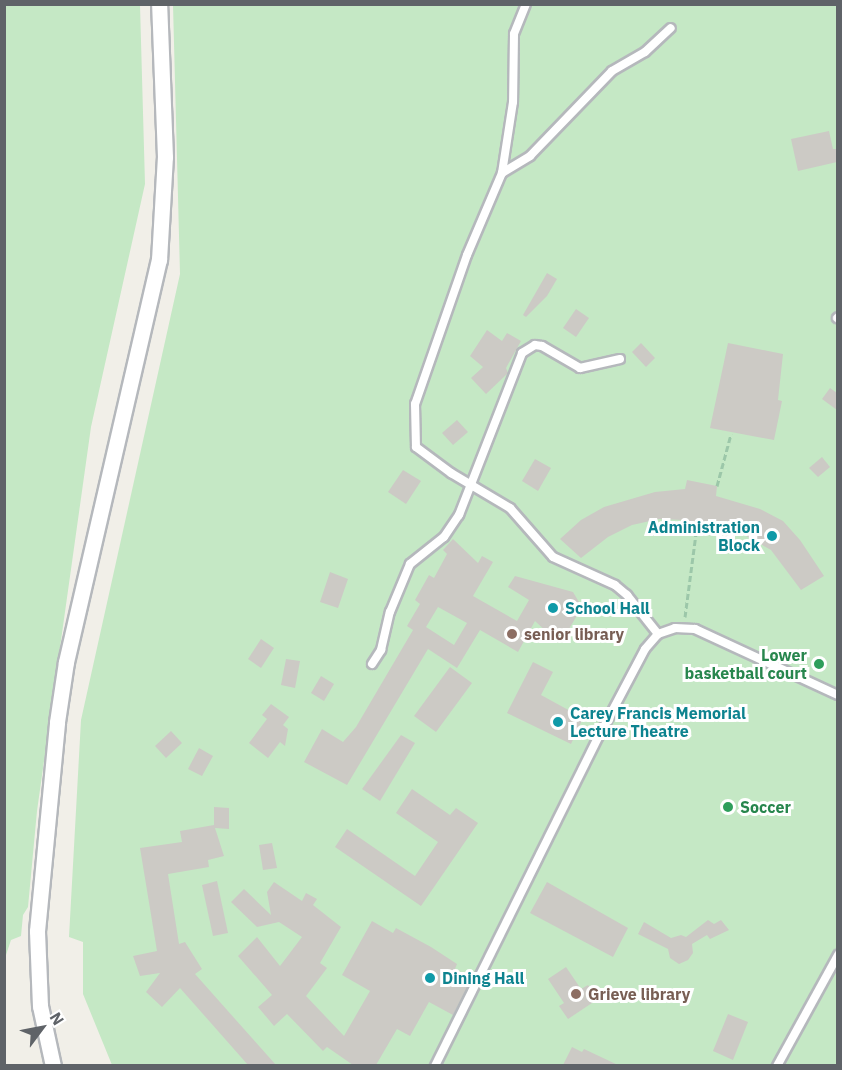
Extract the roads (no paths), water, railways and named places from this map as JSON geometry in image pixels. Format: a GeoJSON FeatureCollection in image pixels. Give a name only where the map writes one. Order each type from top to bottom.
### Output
{"type":"FeatureCollection","features":[{"type":"Feature","properties":{"kind":"street"},"geometry":{"type":"LineString","coordinates":[[53,1065],[40,1006],[38,931],[57,722],[66,662],[159,260],[165,157],[159,4]]}},
{"type":"Feature","properties":{"kind":"lane"},"geometry":{"type":"LineString","coordinates":[[526,4],[514,34],[513,102],[502,173],[467,255],[414,404],[416,447],[519,515],[553,557],[615,585],[627,594],[658,634]]}},
{"type":"Feature","properties":{"kind":"lane"},"geometry":{"type":"LineString","coordinates":[[502,173],[530,156],[612,71],[645,52],[671,28]]}},
{"type":"Feature","properties":{"kind":"lane"},"geometry":{"type":"LineString","coordinates":[[372,664],[381,650],[390,612],[410,564],[444,537],[459,515],[522,353],[535,345],[542,346],[580,368],[620,360]]}},
{"type":"Feature","properties":{"kind":"lane"},"geometry":{"type":"LineString","coordinates":[[435,1065],[604,726],[645,649],[658,634],[675,628],[695,629],[720,638],[837,695]]}},
{"type":"Feature","properties":{"kind":"lane"},"geometry":{"type":"LineString","coordinates":[[777,1065],[837,955]]}},
{"type":"Feature","properties":{"kind":"place","name":"Administration Block"},"geometry":{"type":"Point","coordinates":[772,536]}},
{"type":"Feature","properties":{"kind":"place","name":"School Hall"},"geometry":{"type":"Point","coordinates":[553,608]}},
{"type":"Feature","properties":{"kind":"place","name":"senior library"},"geometry":{"type":"Point","coordinates":[512,634]}},
{"type":"Feature","properties":{"kind":"place","name":"Lower basketball court"},"geometry":{"type":"Point","coordinates":[819,664]}},
{"type":"Feature","properties":{"kind":"place","name":"Carey Francis Memorial Lecture Theatre"},"geometry":{"type":"Point","coordinates":[558,722]}},
{"type":"Feature","properties":{"kind":"place","name":"Soccer"},"geometry":{"type":"Point","coordinates":[728,807]}},
{"type":"Feature","properties":{"kind":"place","name":"Dining Hall"},"geometry":{"type":"Point","coordinates":[430,978]}},
{"type":"Feature","properties":{"kind":"place","name":"Grieve library"},"geometry":{"type":"Point","coordinates":[576,994]}}]}
